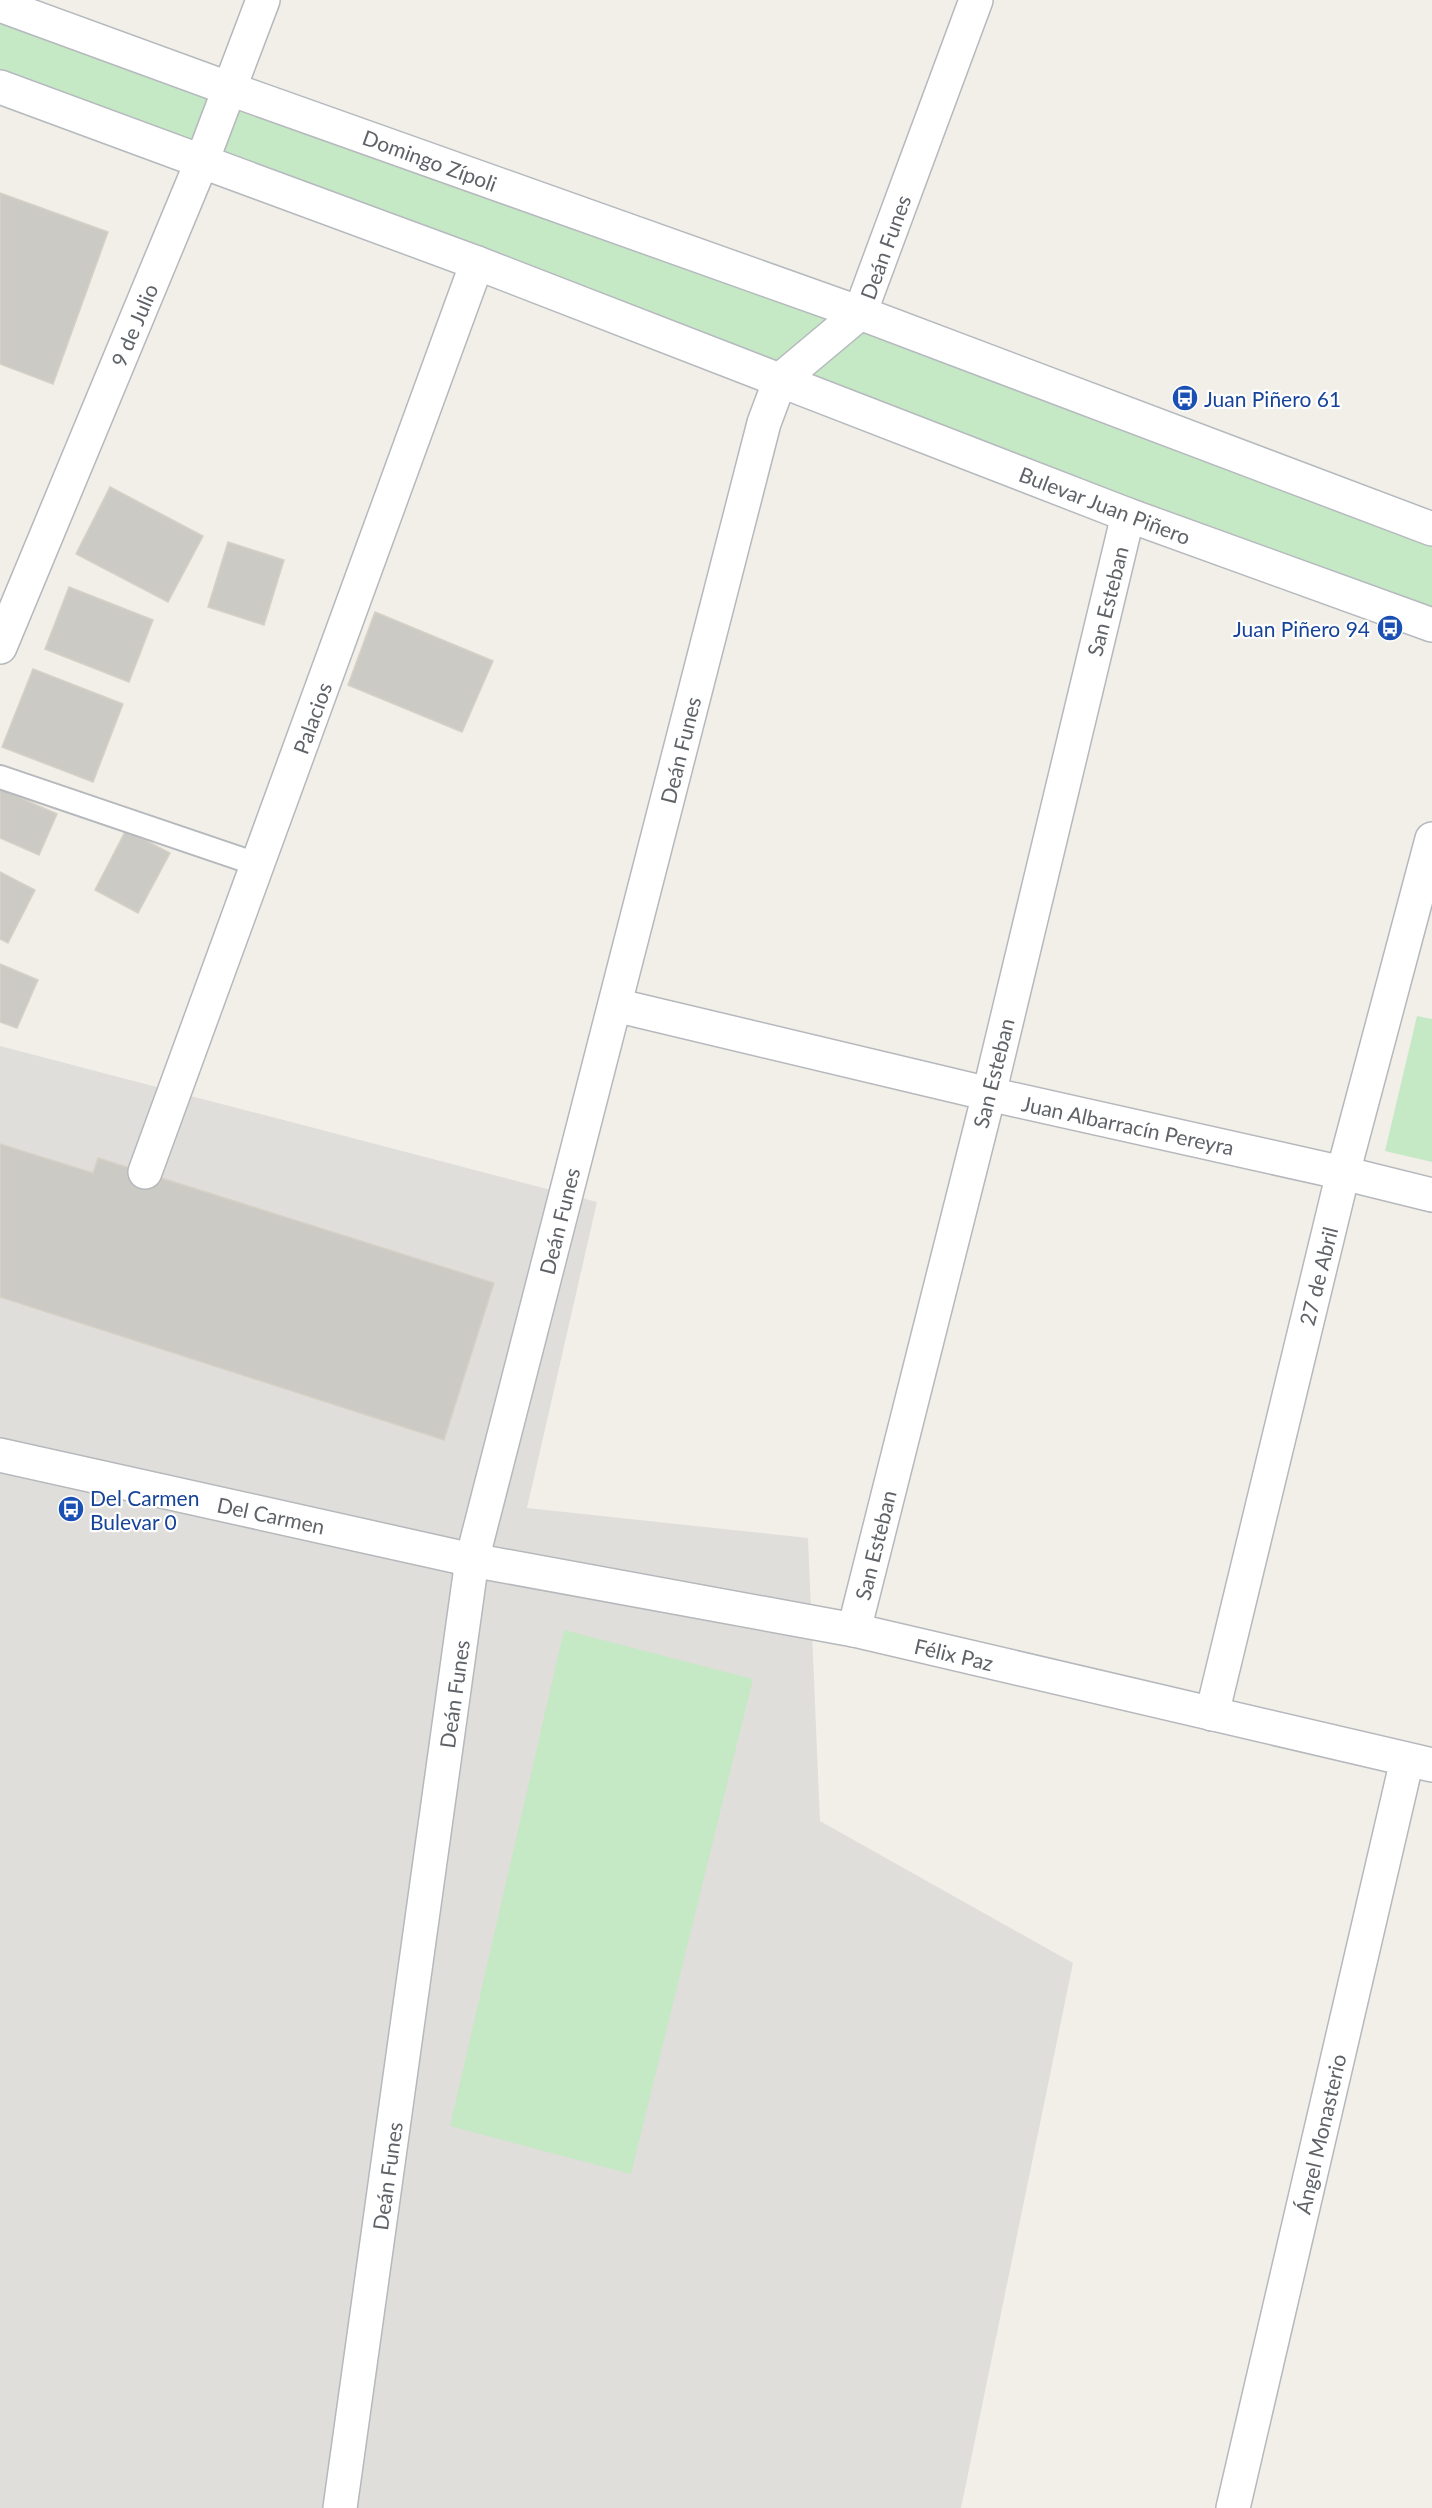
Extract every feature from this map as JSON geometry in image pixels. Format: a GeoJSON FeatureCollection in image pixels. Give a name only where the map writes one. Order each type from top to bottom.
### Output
{"type":"FeatureCollection","features":[{"type":"Feature","properties":{"kind":"street","name":"9 de Julio"},"geometry":{"type":"LineString","coordinates":[[0,647],[202,160],[263,0]]}},
{"type":"Feature","properties":{"kind":"street","name":"Deán Funes"},"geometry":{"type":"LineString","coordinates":[[340,2508],[472,1560],[764,423],[780,380],[861,313],[976,0]]}},
{"type":"Feature","properties":{"kind":"street","name":"Domingo Zípoli"},"geometry":{"type":"LineString","coordinates":[[0,5],[861,313]]}},
{"type":"Feature","properties":{"kind":"street"},"geometry":{"type":"LineString","coordinates":[[0,87],[477,262],[780,380]]}},
{"type":"Feature","properties":{"kind":"street","name":"Palacios"},"geometry":{"type":"LineString","coordinates":[[145,1172],[477,262]]}},
{"type":"Feature","properties":{"kind":"street"},"geometry":{"type":"LineString","coordinates":[[861,313],[1432,529]]}},
{"type":"Feature","properties":{"kind":"street","name":"Bulevar Juan Piñero"},"geometry":{"type":"LineString","coordinates":[[780,380],[1128,515],[1432,625]]}},
{"type":"Feature","properties":{"kind":"street","name":"San Esteban"},"geometry":{"type":"LineString","coordinates":[[854,1630],[988,1094],[1128,515]]}},
{"type":"Feature","properties":{"kind":"street","name":"27 de Abril"},"geometry":{"type":"LineString","coordinates":[[1212,1714],[1343,1173],[1432,839]]}},
{"type":"Feature","properties":{"kind":"street","name":"Juan Albarracín Pereyra"},"geometry":{"type":"LineString","coordinates":[[615,1005],[988,1094],[1432,1195]]}},
{"type":"Feature","properties":{"kind":"street","name":"Del Carmen"},"geometry":{"type":"LineString","coordinates":[[0,1455],[472,1560]]}},
{"type":"Feature","properties":{"kind":"street","name":"Félix Paz"},"geometry":{"type":"LineString","coordinates":[[472,1560],[854,1630],[1419,1763]]}},
{"type":"Feature","properties":{"kind":"street","name":"Ángel Monasterio"},"geometry":{"type":"LineString","coordinates":[[1233,2508],[1419,1763]]}},
{"type":"Feature","properties":{"kind":"lane"},"geometry":{"type":"LineString","coordinates":[[0,777],[259,864]]}},
{"type":"Feature","properties":{"kind":"shaded area"},"geometry":{"type":"Polygon","coordinates":[[[0,1046],[597,1202],[527,1508],[808,1538],[820,1821],[1073,1963],[961,2508],[0,2508],[0,1046]]]}},
{"type":"Feature","properties":{"kind":"green space"},"geometry":{"type":"Polygon","coordinates":[[[0,5],[1432,529],[1432,625],[0,87],[0,5]]]}},
{"type":"Feature","properties":{"kind":"green space"},"geometry":{"type":"Polygon","coordinates":[[[1417,1016],[1432,1019],[1432,1162],[1385,1151],[1417,1016]]]}},
{"type":"Feature","properties":{"kind":"green space"},"geometry":{"type":"Polygon","coordinates":[[[564,1630],[753,1679],[631,2174],[450,2126],[564,1630]]]}},
{"type":"Feature","properties":{"kind":"building"},"geometry":{"type":"Polygon","coordinates":[[[0,193],[108,232],[53,384],[0,364],[0,193]]]}},
{"type":"Feature","properties":{"kind":"building"},"geometry":{"type":"Polygon","coordinates":[[[110,487],[203,536],[168,602],[76,554],[110,487]]]}},
{"type":"Feature","properties":{"kind":"building"},"geometry":{"type":"Polygon","coordinates":[[[228,542],[284,560],[264,625],[208,607],[228,542]]]}},
{"type":"Feature","properties":{"kind":"building"},"geometry":{"type":"Polygon","coordinates":[[[69,587],[153,620],[129,682],[45,649],[69,587]]]}},
{"type":"Feature","properties":{"kind":"building"},"geometry":{"type":"Polygon","coordinates":[[[375,612],[493,661],[462,732],[348,685],[375,612]]]}},
{"type":"Feature","properties":{"kind":"building"},"geometry":{"type":"Polygon","coordinates":[[[33,669],[123,704],[93,782],[2,747],[33,669]]]}},
{"type":"Feature","properties":{"kind":"building"},"geometry":{"type":"Polygon","coordinates":[[[0,789],[57,814],[39,855],[0,838],[0,789]]]}},
{"type":"Feature","properties":{"kind":"building"},"geometry":{"type":"Polygon","coordinates":[[[126,830],[170,853],[138,913],[95,890],[126,830]]]}},
{"type":"Feature","properties":{"kind":"building"},"geometry":{"type":"Polygon","coordinates":[[[0,872],[35,890],[8,943],[0,939],[0,872]]]}},
{"type":"Feature","properties":{"kind":"building"},"geometry":{"type":"Polygon","coordinates":[[[0,964],[38,980],[17,1028],[0,1022],[0,964]]]}},
{"type":"Feature","properties":{"kind":"building"},"geometry":{"type":"Polygon","coordinates":[[[0,1144],[93,1173],[98,1158],[494,1283],[444,1440],[0,1297],[0,1144]]]}},
{"type":"Feature","properties":{"kind":"place","name":"Juan Piñero 61"},"geometry":{"type":"Point","coordinates":[1185,398]}},
{"type":"Feature","properties":{"kind":"place","name":"Juan Piñero 94"},"geometry":{"type":"Point","coordinates":[1390,628]}},
{"type":"Feature","properties":{"kind":"place","name":"Del Carmen Bulevar 0"},"geometry":{"type":"Point","coordinates":[71,1509]}}]}
